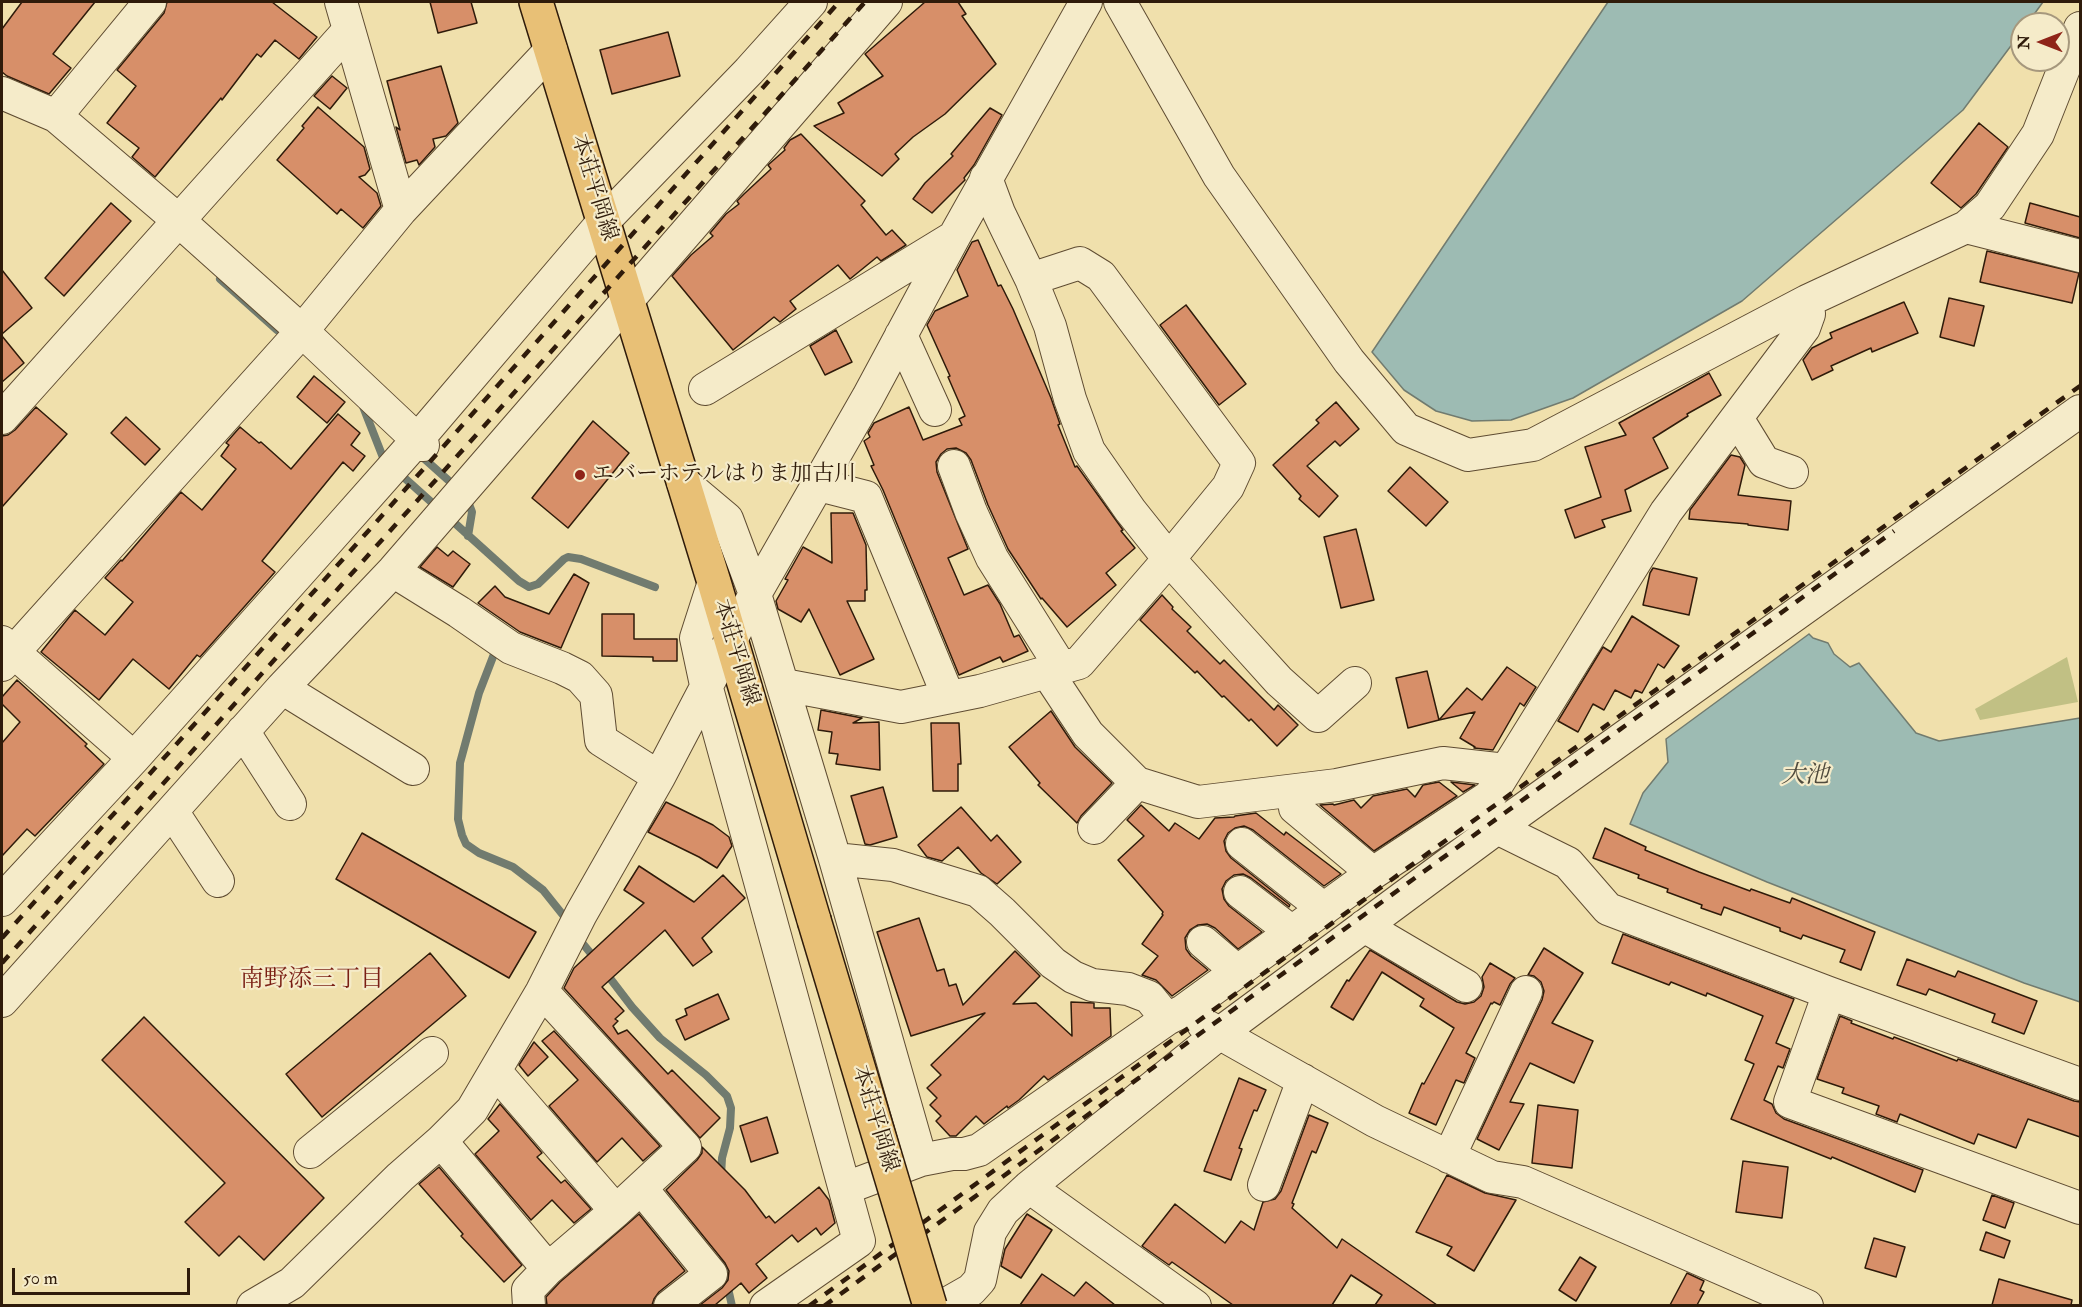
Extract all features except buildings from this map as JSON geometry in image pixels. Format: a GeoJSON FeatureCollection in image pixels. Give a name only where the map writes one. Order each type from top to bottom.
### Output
{"type":"FeatureCollection","features":[{"type":"Feature","properties":{"kind":"main road","name":"本荘平岡線"},"geometry":{"type":"LineString","coordinates":[[536,2],[684,482],[814,920],[955,1305]]}},
{"type":"Feature","properties":{"kind":"street"},"geometry":{"type":"LineString","coordinates":[[56,116],[150,2]]}},
{"type":"Feature","properties":{"kind":"street"},"geometry":{"type":"LineString","coordinates":[[2,900],[420,442],[603,222],[749,71],[811,2]]}},
{"type":"Feature","properties":{"kind":"street"},"geometry":{"type":"LineString","coordinates":[[2,1001],[282,688],[393,571],[886,2]]}},
{"type":"Feature","properties":{"kind":"street"},"geometry":{"type":"LineString","coordinates":[[253,1305],[292,1283],[472,1110],[542,991],[581,914],[659,777],[755,594],[819,485],[986,178],[1086,2]]}},
{"type":"Feature","properties":{"kind":"street"},"geometry":{"type":"LineString","coordinates":[[1120,2],[1219,176],[1349,361],[1406,429],[1468,455],[1533,445],[1807,301],[1966,227],[1990,206],[2038,134],[2070,80],[2080,28]]}},
{"type":"Feature","properties":{"kind":"street"},"geometry":{"type":"LineString","coordinates":[[345,16],[401,210]]}},
{"type":"Feature","properties":{"kind":"street"},"geometry":{"type":"LineString","coordinates":[[3,413],[178,220],[345,16]]}},
{"type":"Feature","properties":{"kind":"street"},"geometry":{"type":"LineString","coordinates":[[134,758],[5,653],[302,331],[401,210],[551,50]]}},
{"type":"Feature","properties":{"kind":"street"},"geometry":{"type":"LineString","coordinates":[[2,93],[56,116],[178,220],[302,331],[420,442]]}},
{"type":"Feature","properties":{"kind":"street"},"geometry":{"type":"LineString","coordinates":[[986,178],[999,213],[1031,279],[1087,410],[1089,451],[1130,510],[1169,559],[1279,681],[1318,717],[1354,682]]}},
{"type":"Feature","properties":{"kind":"street"},"geometry":{"type":"LineString","coordinates":[[1966,227],[2080,256]]}},
{"type":"Feature","properties":{"kind":"street"},"geometry":{"type":"LineString","coordinates":[[705,389],[954,237]]}},
{"type":"Feature","properties":{"kind":"street"},"geometry":{"type":"LineString","coordinates":[[784,685],[901,707],[980,691],[1079,663],[1228,487],[1239,464],[1101,276],[1080,263],[1031,279]]}},
{"type":"Feature","properties":{"kind":"street"},"geometry":{"type":"LineString","coordinates":[[846,1188],[921,1160],[979,1150],[1237,972],[1374,873],[1490,795],[1666,512],[1804,328],[1809,314],[1807,301]]}},
{"type":"Feature","properties":{"kind":"street"},"geometry":{"type":"LineString","coordinates":[[901,335],[935,410]]}},
{"type":"Feature","properties":{"kind":"street"},"geometry":{"type":"LineString","coordinates":[[955,1305],[980,1280],[990,1232],[1003,1211],[1029,1187],[1220,1033],[1497,828],[2080,411]]}},
{"type":"Feature","properties":{"kind":"street"},"geometry":{"type":"LineString","coordinates":[[1737,418],[1764,462],[1792,472]]}},
{"type":"Feature","properties":{"kind":"street"},"geometry":{"type":"LineString","coordinates":[[954,466],[970,512],[980,563],[1055,671],[1080,742],[1137,783],[1198,802],[1337,785],[1443,763],[1506,770]]}},
{"type":"Feature","properties":{"kind":"street"},"geometry":{"type":"LineString","coordinates":[[684,482],[727,519],[755,594],[835,858],[921,1160]]}},
{"type":"Feature","properties":{"kind":"street"},"geometry":{"type":"LineString","coordinates":[[819,485],[866,497],[948,696]]}},
{"type":"Feature","properties":{"kind":"street"},"geometry":{"type":"LineString","coordinates":[[393,571],[512,648],[580,677],[597,695],[601,740],[659,777]]}},
{"type":"Feature","properties":{"kind":"street"},"geometry":{"type":"LineString","coordinates":[[714,582],[696,638],[706,686],[859,1241],[766,1305]]}},
{"type":"Feature","properties":{"kind":"street"},"geometry":{"type":"LineString","coordinates":[[282,688],[413,769]]}},
{"type":"Feature","properties":{"kind":"street"},"geometry":{"type":"LineString","coordinates":[[243,731],[290,804]]}},
{"type":"Feature","properties":{"kind":"street"},"geometry":{"type":"LineString","coordinates":[[1094,828],[1137,783]]}},
{"type":"Feature","properties":{"kind":"street"},"geometry":{"type":"LineString","coordinates":[[1295,808],[1374,873]]}},
{"type":"Feature","properties":{"kind":"street"},"geometry":{"type":"LineString","coordinates":[[172,811],[218,881]]}},
{"type":"Feature","properties":{"kind":"street"},"geometry":{"type":"LineString","coordinates":[[1497,828],[1568,863],[1608,909],[1829,993],[2080,1084]]}},
{"type":"Feature","properties":{"kind":"street"},"geometry":{"type":"LineString","coordinates":[[1242,843],[1324,909]]}},
{"type":"Feature","properties":{"kind":"street"},"geometry":{"type":"LineString","coordinates":[[835,858],[893,865],[978,891],[1053,963],[1072,977],[1092,985],[1128,989],[1149,997],[1175,1015],[1220,1033],[1376,1121],[1449,1157],[1492,1177],[1523,1182],[1770,1298],[1807,1305]]}},
{"type":"Feature","properties":{"kind":"street"},"geometry":{"type":"LineString","coordinates":[[1240,892],[1292,932]]}},
{"type":"Feature","properties":{"kind":"street"},"geometry":{"type":"LineString","coordinates":[[1364,926],[1466,986]]}},
{"type":"Feature","properties":{"kind":"street"},"geometry":{"type":"LineString","coordinates":[[1203,942],[1237,972]]}},
{"type":"Feature","properties":{"kind":"street"},"geometry":{"type":"LineString","coordinates":[[529,1305],[528,1290],[548,1269],[616,1211],[685,1147],[542,991]]}},
{"type":"Feature","properties":{"kind":"street"},"geometry":{"type":"LineString","coordinates":[[1449,1157],[1526,992]]}},
{"type":"Feature","properties":{"kind":"street"},"geometry":{"type":"LineString","coordinates":[[1829,993],[1790,1102],[2080,1208]]}},
{"type":"Feature","properties":{"kind":"street"},"geometry":{"type":"LineString","coordinates":[[310,1152],[432,1053]]}},
{"type":"Feature","properties":{"kind":"street"},"geometry":{"type":"LineString","coordinates":[[495,1071],[616,1211]]}},
{"type":"Feature","properties":{"kind":"street"},"geometry":{"type":"LineString","coordinates":[[1264,1185],[1304,1080]]}},
{"type":"Feature","properties":{"kind":"street"},"geometry":{"type":"LineString","coordinates":[[441,1141],[548,1269]]}},
{"type":"Feature","properties":{"kind":"street"},"geometry":{"type":"LineString","coordinates":[[1029,1187],[1195,1305]]}},
{"type":"Feature","properties":{"kind":"street"},"geometry":{"type":"LineString","coordinates":[[641,1188],[711,1274],[670,1305]]}},
{"type":"Feature","properties":{"kind":"shaded area"},"geometry":{"type":"Polygon","coordinates":[[[2067,657],[2078,702],[1980,720],[1975,709],[2067,657]]]}},
{"type":"Feature","properties":{"kind":"water"},"geometry":{"type":"Polygon","coordinates":[[[1608,2],[2043,2],[2036,12],[2010,12],[2010,47],[1963,110],[1742,301],[1573,398],[1511,420],[1472,421],[1436,411],[1404,390],[1372,352],[1608,2]]]}},
{"type":"Feature","properties":{"kind":"water","name":"大池"},"geometry":{"type":"Polygon","coordinates":[[[1809,634],[1813,638],[1828,643],[1834,654],[1850,667],[1859,663],[1916,733],[1939,741],[2080,718],[2080,1002],[2024,983],[1767,882],[1630,824],[1643,793],[1668,762],[1666,739],[1809,634]]]}},
{"type":"Feature","properties":{"kind":"waterway"},"geometry":{"type":"LineString","coordinates":[[220,279],[277,330]]}},
{"type":"Feature","properties":{"kind":"waterway"},"geometry":{"type":"LineString","coordinates":[[362,404],[384,460],[388,463]]}},
{"type":"Feature","properties":{"kind":"waterway"},"geometry":{"type":"LineString","coordinates":[[419,454],[457,488]]}},
{"type":"Feature","properties":{"kind":"waterway"},"geometry":{"type":"LineString","coordinates":[[399,473],[439,509]]}},
{"type":"Feature","properties":{"kind":"waterway"},"geometry":{"type":"LineString","coordinates":[[467,499],[472,512],[468,536]]}},
{"type":"Feature","properties":{"kind":"waterway"},"geometry":{"type":"LineString","coordinates":[[448,517],[519,581],[529,587],[538,584],[568,557],[581,559],[655,587]]}},
{"type":"Feature","properties":{"kind":"waterway"},"geometry":{"type":"LineString","coordinates":[[496,649],[479,693],[460,763],[458,819],[462,835],[466,844],[479,853],[513,867],[543,890],[567,920]]}},
{"type":"Feature","properties":{"kind":"waterway"},"geometry":{"type":"LineString","coordinates":[[579,939],[597,961]]}},
{"type":"Feature","properties":{"kind":"waterway"},"geometry":{"type":"LineString","coordinates":[[606,973],[660,1038],[706,1075],[727,1096],[731,1108],[730,1128],[722,1158],[721,1176]]}},
{"type":"Feature","properties":{"kind":"waterway"},"geometry":{"type":"LineString","coordinates":[[723,1251],[724,1270],[732,1306]]}},
{"type":"Feature","properties":{"kind":"railway"},"geometry":{"type":"LineString","coordinates":[[2,938],[839,2]]}},
{"type":"Feature","properties":{"kind":"railway"},"geometry":{"type":"LineString","coordinates":[[2,963],[865,2]]}},
{"type":"Feature","properties":{"kind":"railway"},"geometry":{"type":"LineString","coordinates":[[809,1306],[1406,869],[2080,386]]}},
{"type":"Feature","properties":{"kind":"railway"},"geometry":{"type":"LineString","coordinates":[[824,1306],[1894,531]]}},
{"type":"Feature","properties":{"kind":"place","name":"エバーホテルはりま加古川"},"geometry":{"type":"Point","coordinates":[580,475]}},
{"type":"Feature","properties":{"kind":"district","name":"南野添三丁目"},"geometry":{"type":"Point","coordinates":[312,981]}}]}
